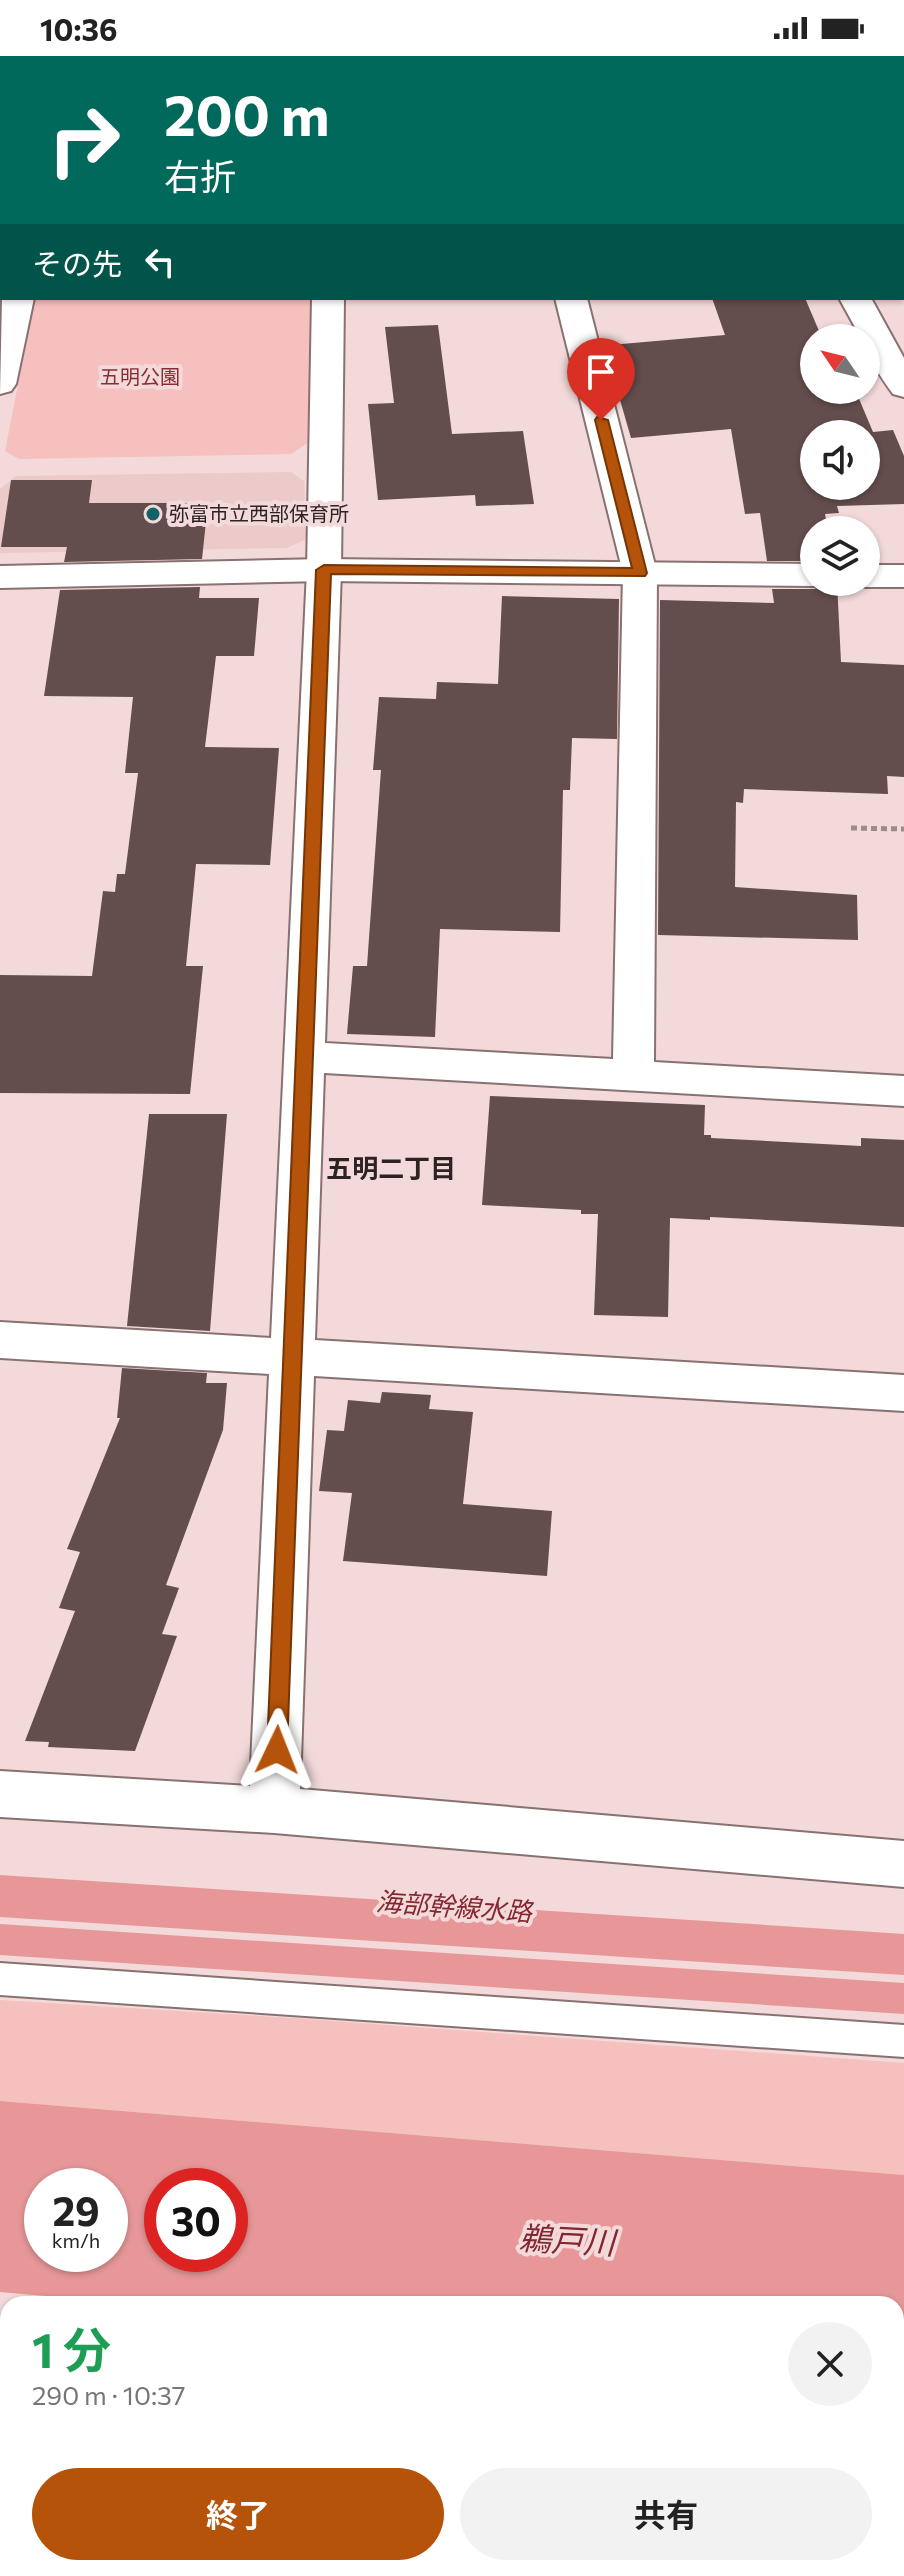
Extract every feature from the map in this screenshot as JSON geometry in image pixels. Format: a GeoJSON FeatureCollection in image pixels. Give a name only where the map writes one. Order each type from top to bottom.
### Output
{"type":"FeatureCollection","features":[{"type":"Feature","properties":{"kind":"street"},"geometry":{"type":"LineString","coordinates":[[0,384],[18,300]]}},
{"type":"Feature","properties":{"kind":"street"},"geometry":{"type":"LineString","coordinates":[[274,1810],[324,570],[328,300]]}},
{"type":"Feature","properties":{"kind":"street"},"geometry":{"type":"LineString","coordinates":[[572,300],[640,573],[633,1076]]}},
{"type":"Feature","properties":{"kind":"street"},"geometry":{"type":"LineString","coordinates":[[856,300],[897,358],[904,387]]}},
{"type":"Feature","properties":{"kind":"street"},"geometry":{"type":"LineString","coordinates":[[0,577],[324,570],[800,575]]}},
{"type":"Feature","properties":{"kind":"street"},"geometry":{"type":"LineString","coordinates":[[880,576],[904,576]]}},
{"type":"Feature","properties":{"kind":"street"},"geometry":{"type":"LineString","coordinates":[[304,1057],[904,1091]]}},
{"type":"Feature","properties":{"kind":"street"},"geometry":{"type":"LineString","coordinates":[[0,1340],[904,1393]]}},
{"type":"Feature","properties":{"kind":"street"},"geometry":{"type":"LineString","coordinates":[[0,1794],[274,1810],[904,1864]]}},
{"type":"Feature","properties":{"kind":"lane"},"geometry":{"type":"LineString","coordinates":[[0,1979],[904,2041]]}},
{"type":"Feature","properties":{"kind":"path"},"geometry":{"type":"LineString","coordinates":[[851,828],[904,829]]}},
{"type":"Feature","properties":{"kind":"shaded area","name":"弥富市立西部保育所"},"geometry":{"type":"Polygon","coordinates":[[[291,472],[304,481],[306,539],[287,548],[0,553],[0,489],[16,476],[291,472]]]}},
{"type":"Feature","properties":{"kind":"green space","name":"五明公園"},"geometry":{"type":"Polygon","coordinates":[[[35,300],[311,300],[309,442],[291,454],[19,459],[5,451],[35,300]]]}},
{"type":"Feature","properties":{"kind":"green space"},"geometry":{"type":"Polygon","coordinates":[[[0,2000],[904,2063],[904,2175],[0,2101],[0,2000]]]}},
{"type":"Feature","properties":{"kind":"water","name":"海部幹線水路"},"geometry":{"type":"Polygon","coordinates":[[[0,1875],[904,1934],[904,1975],[0,1917],[0,1875]]]}},
{"type":"Feature","properties":{"kind":"water"},"geometry":{"type":"Polygon","coordinates":[[[0,1924],[904,1983],[904,2014],[0,1955],[0,1924]]]}},
{"type":"Feature","properties":{"kind":"water","name":"鵜戸川"},"geometry":{"type":"Polygon","coordinates":[[[0,2101],[904,2175],[904,2296],[46,2296],[0,2292],[0,2101]]]}},
{"type":"Feature","properties":{"kind":"building"},"geometry":{"type":"Polygon","coordinates":[[[713,300],[806,300],[816,324],[800,324],[800,404],[861,404],[868,420],[800,420],[800,500],[880,500],[880,431],[893,430],[904,456],[904,504],[837,506],[839,513],[800,516],[800,561],[767,561],[760,513],[745,514],[731,429],[631,438],[614,379],[620,378],[610,345],[725,335],[713,300]]]}},
{"type":"Feature","properties":{"kind":"building"},"geometry":{"type":"Polygon","coordinates":[[[438,325],[452,434],[523,431],[534,504],[476,506],[475,495],[378,500],[368,404],[394,403],[385,327],[438,325]]]}},
{"type":"Feature","properties":{"kind":"building"},"geometry":{"type":"Polygon","coordinates":[[[11,480],[92,480],[89,503],[208,503],[202,559],[64,562],[67,547],[1,547],[11,480]]]}},
{"type":"Feature","properties":{"kind":"building"},"geometry":{"type":"Polygon","coordinates":[[[200,587],[199,598],[259,598],[254,656],[216,656],[205,747],[279,748],[270,865],[196,864],[186,966],[203,966],[190,1094],[0,1093],[0,975],[92,976],[103,891],[115,892],[117,874],[125,874],[138,773],[125,773],[133,697],[44,696],[60,590],[200,587]]]}},
{"type":"Feature","properties":{"kind":"building"},"geometry":{"type":"Polygon","coordinates":[[[772,589],[800,589],[800,596],[838,596],[841,662],[904,665],[904,777],[887,776],[888,794],[744,789],[743,803],[736,802],[735,887],[857,895],[858,940],[658,935],[660,600],[774,603],[772,589]]]}},
{"type":"Feature","properties":{"kind":"building"},"geometry":{"type":"Polygon","coordinates":[[[502,596],[619,599],[617,739],[572,738],[570,790],[563,790],[560,932],[440,929],[435,1037],[347,1034],[353,966],[367,966],[381,770],[373,770],[379,697],[436,699],[437,682],[498,684],[502,596]]]}},
{"type":"Feature","properties":{"kind":"building"},"geometry":{"type":"Polygon","coordinates":[[[490,1096],[705,1105],[704,1135],[711,1135],[711,1138],[861,1146],[861,1138],[904,1140],[904,1227],[710,1217],[710,1220],[670,1218],[668,1317],[594,1315],[598,1214],[581,1214],[581,1210],[482,1205],[490,1096]]]}},
{"type":"Feature","properties":{"kind":"building"},"geometry":{"type":"Polygon","coordinates":[[[149,1114],[227,1114],[210,1331],[127,1326],[149,1114]]]}},
{"type":"Feature","properties":{"kind":"building"},"geometry":{"type":"Polygon","coordinates":[[[122,1368],[207,1373],[206,1383],[227,1383],[223,1430],[166,1585],[179,1588],[162,1634],[177,1636],[135,1751],[48,1747],[49,1742],[25,1741],[75,1611],[59,1608],[80,1552],[67,1549],[120,1418],[117,1418],[122,1368]]]}},
{"type":"Feature","properties":{"kind":"building"},"geometry":{"type":"Polygon","coordinates":[[[382,1392],[431,1395],[429,1409],[473,1412],[463,1504],[552,1511],[547,1576],[343,1561],[352,1493],[319,1491],[327,1430],[344,1431],[348,1400],[380,1403],[382,1392]]]}},
{"type":"Feature","properties":{"kind":"place","name":"弥富市立西部保育所"},"geometry":{"type":"Point","coordinates":[153,514]}},
{"type":"Feature","properties":{"kind":"district","name":"五明二丁目"},"geometry":{"type":"Point","coordinates":[391,1169]}},
{"type":"Feature","properties":{"kind":"route"},"geometry":{"type":"LineString","coordinates":[[277,1750],[324,570],[640,573],[601,420]]}}]}
